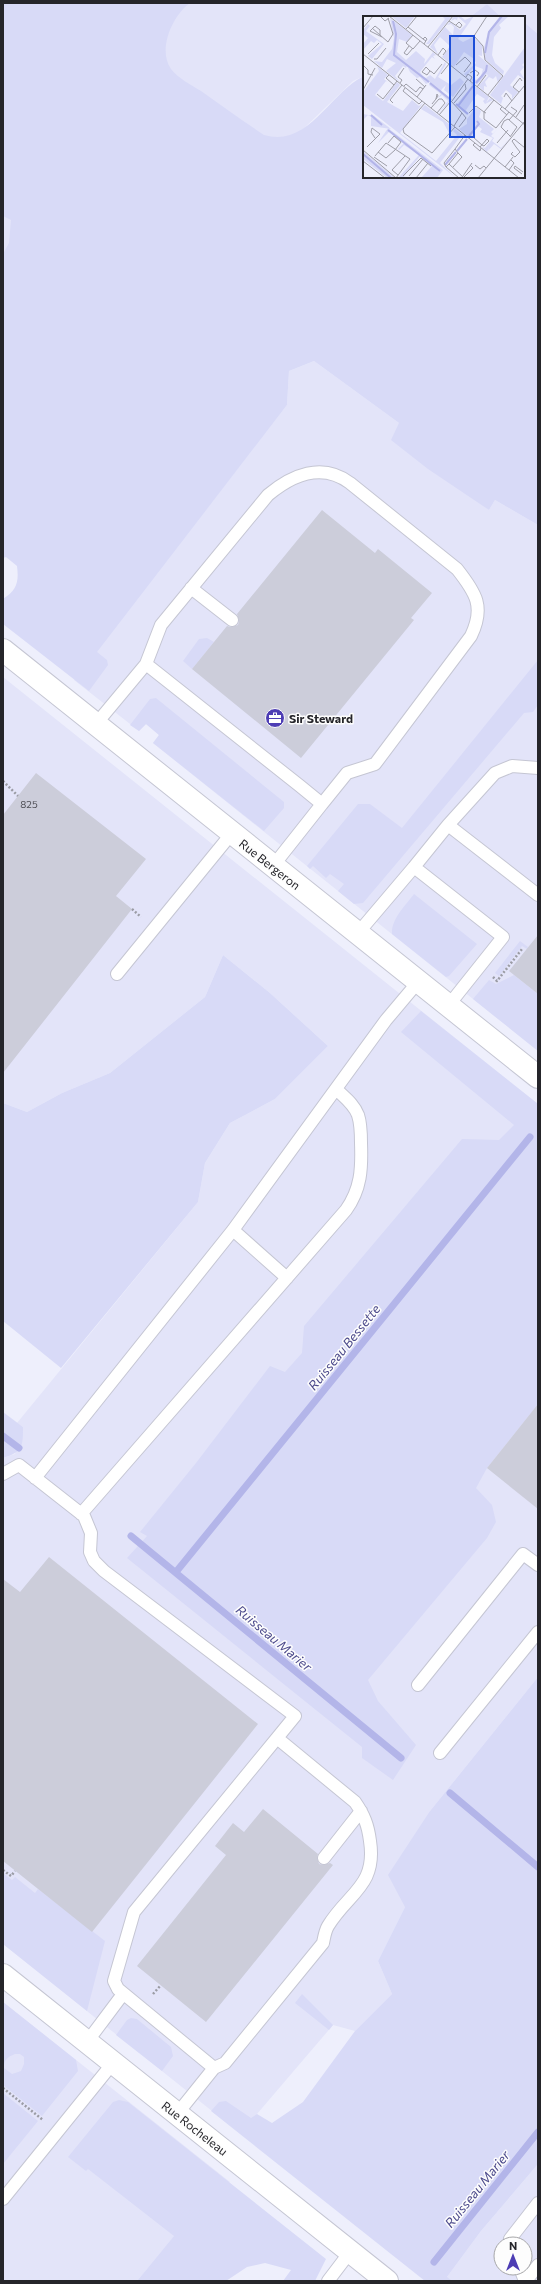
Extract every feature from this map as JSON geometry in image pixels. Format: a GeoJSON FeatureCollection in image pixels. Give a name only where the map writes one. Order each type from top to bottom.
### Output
{"type":"FeatureCollection","features":[{"type":"Feature","properties":{"kind":"street","name":"Rue Bergeron"},"geometry":{"type":"LineString","coordinates":[[3,650],[538,1077]]}},
{"type":"Feature","properties":{"kind":"street","name":"Rue Rocheleau"},"geometry":{"type":"LineString","coordinates":[[3,1975],[387,2281]]}},
{"type":"Feature","properties":{"kind":"lane"},"geometry":{"type":"LineString","coordinates":[[96,724],[146,664],[161,625],[268,495],[282,483],[297,476],[322,472],[334,473],[350,483],[444,558],[471,586],[476,598],[479,613],[471,636],[375,764],[347,773],[273,866]]}},
{"type":"Feature","properties":{"kind":"lane"},"geometry":{"type":"LineString","coordinates":[[191,588],[232,620]]}},
{"type":"Feature","properties":{"kind":"lane"},"geometry":{"type":"LineString","coordinates":[[146,664],[322,804]]}},
{"type":"Feature","properties":{"kind":"lane"},"geometry":{"type":"LineString","coordinates":[[358,933],[448,825],[495,773],[512,766],[538,768]]}},
{"type":"Feature","properties":{"kind":"lane"},"geometry":{"type":"LineString","coordinates":[[448,825],[538,895]]}},
{"type":"Feature","properties":{"kind":"lane"},"geometry":{"type":"LineString","coordinates":[[117,974],[232,833]]}},
{"type":"Feature","properties":{"kind":"lane"},"geometry":{"type":"LineString","coordinates":[[414,867],[503,937],[448,1006]]}},
{"type":"Feature","properties":{"kind":"lane"},"geometry":{"type":"LineString","coordinates":[[35,1478],[233,1230],[386,1020],[418,982]]}},
{"type":"Feature","properties":{"kind":"lane"},"geometry":{"type":"LineString","coordinates":[[81,1514],[346,1210],[358,1188],[362,1175],[362,1156],[358,1115],[352,1104],[336,1089]]}},
{"type":"Feature","properties":{"kind":"lane"},"geometry":{"type":"LineString","coordinates":[[233,1230],[287,1278]]}},
{"type":"Feature","properties":{"kind":"lane"},"geometry":{"type":"LineString","coordinates":[[3,1474],[19,1465],[81,1514],[91,1533],[90,1552],[94,1560],[104,1571],[294,1716],[134,1912],[114,1981],[115,1986],[124,1994],[214,2068]]}},
{"type":"Feature","properties":{"kind":"lane"},"geometry":{"type":"LineString","coordinates":[[418,1685],[523,1554],[538,1565]]}},
{"type":"Feature","properties":{"kind":"lane"},"geometry":{"type":"LineString","coordinates":[[440,1753],[538,1632]]}},
{"type":"Feature","properties":{"kind":"lane"},"geometry":{"type":"LineString","coordinates":[[177,2114],[214,2068],[225,2063],[283,1994],[323,1943],[328,1926],[365,1881],[372,1861],[368,1827],[355,1802],[277,1738]]}},
{"type":"Feature","properties":{"kind":"lane"},"geometry":{"type":"LineString","coordinates":[[324,1858],[361,1811]]}},
{"type":"Feature","properties":{"kind":"lane"},"geometry":{"type":"LineString","coordinates":[[87,2042],[124,1994]]}},
{"type":"Feature","properties":{"kind":"lane"},"geometry":{"type":"LineString","coordinates":[[3,2199],[113,2063]]}},
{"type":"Feature","properties":{"kind":"lane"},"geometry":{"type":"LineString","coordinates":[[512,2236],[538,2203]]}},
{"type":"Feature","properties":{"kind":"lane"},"geometry":{"type":"LineString","coordinates":[[328,2281],[350,2252]]}},
{"type":"Feature","properties":{"kind":"lane"},"geometry":{"type":"LineString","coordinates":[[526,2281],[538,2265]]}},
{"type":"Feature","properties":{"kind":"path"},"geometry":{"type":"LineString","coordinates":[[3,782],[18,796]]}},
{"type":"Feature","properties":{"kind":"path"},"geometry":{"type":"LineString","coordinates":[[492,976],[497,981],[514,962],[522,949]]}},
{"type":"Feature","properties":{"kind":"path"},"geometry":{"type":"LineString","coordinates":[[3,1870],[11,1876],[15,1871]]}},
{"type":"Feature","properties":{"kind":"path"},"geometry":{"type":"LineString","coordinates":[[3,2088],[41,2118]]}},
{"type":"Feature","properties":{"kind":"shaded area"},"geometry":{"type":"Polygon","coordinates":[[[3,3],[190,3],[184,8],[173,24],[166,42],[167,61],[171,69],[189,84],[264,135],[280,137],[294,134],[306,126],[340,94],[363,77],[363,178],[525,178],[525,23],[538,34],[538,525],[495,500],[489,510],[428,469],[391,440],[399,423],[314,361],[289,371],[287,405],[97,652],[107,660],[108,665],[89,691],[3,624],[3,599],[14,589],[18,577],[17,566],[6,557],[3,558],[3,254],[9,243],[11,220],[3,216],[3,3]]]}},
{"type":"Feature","properties":{"kind":"shaded area"},"geometry":{"type":"Polygon","coordinates":[[[90,3],[538,3],[538,34],[525,23],[525,16],[500,16],[487,4],[471,16],[363,16],[363,76],[353,81],[272,159],[90,3]]]}},
{"type":"Feature","properties":{"kind":"shaded area"},"geometry":{"type":"Polygon","coordinates":[[[487,4],[500,16],[471,16],[487,4]]]}},
{"type":"Feature","properties":{"kind":"shaded area"},"geometry":{"type":"Polygon","coordinates":[[[3,192],[33,217],[3,257],[3,192]]]}},
{"type":"Feature","properties":{"kind":"shaded area"},"geometry":{"type":"Polygon","coordinates":[[[314,361],[399,423],[489,510],[495,500],[538,525],[538,1051],[153,743],[159,735],[146,724],[139,731],[74,680],[287,405],[289,371],[314,361]]]}},
{"type":"Feature","properties":{"kind":"shaded area"},"geometry":{"type":"Polygon","coordinates":[[[207,638],[214,642],[192,669],[183,661],[199,639],[207,638]]]}},
{"type":"Feature","properties":{"kind":"shaded area"},"geometry":{"type":"Polygon","coordinates":[[[538,660],[538,705],[533,712],[524,713],[363,903],[354,904],[338,891],[344,884],[330,874],[326,878],[313,866],[310,869],[307,866],[358,804],[370,804],[402,828],[538,660]]]}},
{"type":"Feature","properties":{"kind":"shaded area"},"geometry":{"type":"Polygon","coordinates":[[[3,677],[538,1104],[538,1677],[430,1811],[405,1907],[378,1961],[392,1994],[355,2031],[333,2025],[257,2114],[242,2135],[3,1944],[3,1458],[15,1454],[23,1427],[17,1423],[198,1202],[205,1163],[230,1123],[275,1099],[328,1046],[270,993],[223,955],[205,997],[110,1073],[62,1093],[27,1112],[3,1103],[3,677]]]}},
{"type":"Feature","properties":{"kind":"shaded area"},"geometry":{"type":"Polygon","coordinates":[[[156,698],[284,802],[284,808],[264,831],[153,743],[159,735],[146,724],[139,731],[130,725],[150,699],[156,698]]]}},
{"type":"Feature","properties":{"kind":"shaded area"},"geometry":{"type":"Polygon","coordinates":[[[414,894],[477,944],[449,976],[446,977],[392,934],[392,928],[396,918],[414,894]]]}},
{"type":"Feature","properties":{"kind":"shaded area"},"geometry":{"type":"Polygon","coordinates":[[[520,941],[528,947],[527,949],[522,946],[499,976],[495,973],[520,941]]]}},
{"type":"Feature","properties":{"kind":"shaded area"},"geometry":{"type":"Polygon","coordinates":[[[223,955],[270,993],[328,1046],[275,1099],[230,1123],[205,1163],[198,1202],[61,1368],[3,1321],[3,1103],[27,1112],[62,1093],[110,1073],[205,997],[223,955]]]}},
{"type":"Feature","properties":{"kind":"shaded area"},"geometry":{"type":"Polygon","coordinates":[[[514,975],[538,994],[538,1051],[473,999],[489,980],[496,984],[514,975]]]}},
{"type":"Feature","properties":{"kind":"shaded area"},"geometry":{"type":"Polygon","coordinates":[[[421,1011],[538,1104],[538,1404],[487,1468],[476,1488],[492,1505],[496,1522],[487,1538],[368,1680],[378,1701],[416,1745],[393,1780],[362,1758],[362,1747],[127,1558],[147,1536],[140,1532],[196,1463],[270,1366],[285,1372],[302,1353],[304,1326],[462,1139],[499,1140],[514,1125],[401,1032],[421,1011]]]}},
{"type":"Feature","properties":{"kind":"shaded area"},"geometry":{"type":"Polygon","coordinates":[[[3,1412],[23,1427],[23,1439],[18,1451],[3,1458],[3,1412]]]}},
{"type":"Feature","properties":{"kind":"shaded area"},"geometry":{"type":"Polygon","coordinates":[[[538,1677],[538,2164],[481,2231],[447,2277],[452,2281],[425,2281],[211,2111],[219,2102],[226,2101],[251,2118],[257,2114],[272,2123],[303,2102],[355,2031],[392,1994],[378,1961],[405,1907],[388,1875],[430,1811],[538,1677]]]}},
{"type":"Feature","properties":{"kind":"shaded area"},"geometry":{"type":"Polygon","coordinates":[[[3,1873],[12,1880],[15,1877],[35,1893],[38,1889],[105,1941],[87,2011],[3,1944],[3,1873]]]}},
{"type":"Feature","properties":{"kind":"shaded area"},"geometry":{"type":"Polygon","coordinates":[[[302,1994],[333,2025],[329,2030],[295,2003],[302,1994]]]}},
{"type":"Feature","properties":{"kind":"shaded area"},"geometry":{"type":"Polygon","coordinates":[[[3,2002],[230,2182],[195,2211],[137,2281],[3,2281],[3,2002]]]}},
{"type":"Feature","properties":{"kind":"shaded area"},"geometry":{"type":"Polygon","coordinates":[[[3,2002],[76,2060],[78,2071],[42,2116],[3,2085],[3,2002]],[[20,2054],[12,2055],[5,2061],[4,2068],[12,2074],[21,2071],[24,2064],[24,2057],[20,2054]]]}},
{"type":"Feature","properties":{"kind":"shaded area"},"geometry":{"type":"Polygon","coordinates":[[[131,2018],[137,2019],[171,2047],[173,2056],[162,2071],[116,2035],[127,2020],[131,2018]]]}},
{"type":"Feature","properties":{"kind":"shaded area"},"geometry":{"type":"Polygon","coordinates":[[[3,2093],[38,2121],[3,2164],[3,2093]]]}},
{"type":"Feature","properties":{"kind":"shaded area"},"geometry":{"type":"Polygon","coordinates":[[[119,2100],[128,2102],[326,2259],[315,2281],[283,2281],[291,2270],[265,2263],[247,2267],[226,2281],[137,2281],[174,2236],[88,2169],[86,2171],[68,2157],[113,2102],[119,2100]]]}},
{"type":"Feature","properties":{"kind":"shaded area"},"geometry":{"type":"Polygon","coordinates":[[[538,2164],[538,2281],[444,2281],[481,2231],[538,2164]]]}},
{"type":"Feature","properties":{"kind":"building"},"geometry":{"type":"Polygon","coordinates":[[[322,510],[375,553],[378,549],[432,593],[411,618],[414,620],[301,758],[192,669],[227,626],[231,627],[238,625],[239,621],[237,614],[322,510]]]}},
{"type":"Feature","properties":{"kind":"building"},"geometry":{"type":"Polygon","coordinates":[[[36,773],[146,859],[116,896],[132,909],[3,1073],[3,815],[36,773]]]}},
{"type":"Feature","properties":{"kind":"building"},"geometry":{"type":"Polygon","coordinates":[[[538,935],[538,994],[509,971],[538,935]]]}},
{"type":"Feature","properties":{"kind":"building"},"geometry":{"type":"Polygon","coordinates":[[[538,1404],[538,1509],[487,1468],[538,1404]]]}},
{"type":"Feature","properties":{"kind":"building"},"geometry":{"type":"Polygon","coordinates":[[[49,1557],[258,1724],[92,1932],[3,1861],[3,1579],[20,1592],[49,1557]]]}},
{"type":"Feature","properties":{"kind":"building"},"geometry":{"type":"Polygon","coordinates":[[[263,1809],[318,1854],[317,1857],[319,1864],[323,1865],[330,1863],[333,1865],[206,2022],[137,1966],[226,1855],[215,1846],[233,1823],[244,1832],[263,1809]]]}},
{"type":"Feature","properties":{"kind":"waterway","name":"Ruisseau Bessette"},"geometry":{"type":"LineString","coordinates":[[176,1572],[530,1137]]}},
{"type":"Feature","properties":{"kind":"waterway","name":"Ruisseau Marier"},"geometry":{"type":"LineString","coordinates":[[3,1436],[19,1448]]}},
{"type":"Feature","properties":{"kind":"waterway","name":"Ruisseau Marier"},"geometry":{"type":"LineString","coordinates":[[131,1536],[401,1758]]}},
{"type":"Feature","properties":{"kind":"waterway","name":"Ruisseau Marier"},"geometry":{"type":"LineString","coordinates":[[450,1793],[538,1867]]}},
{"type":"Feature","properties":{"kind":"waterway","name":"Ruisseau Marier"},"geometry":{"type":"LineString","coordinates":[[434,2262],[538,2132]]}},
{"type":"Feature","properties":{"kind":"place","name":"Sir Steward"},"geometry":{"type":"Point","coordinates":[275,718]}}]}
